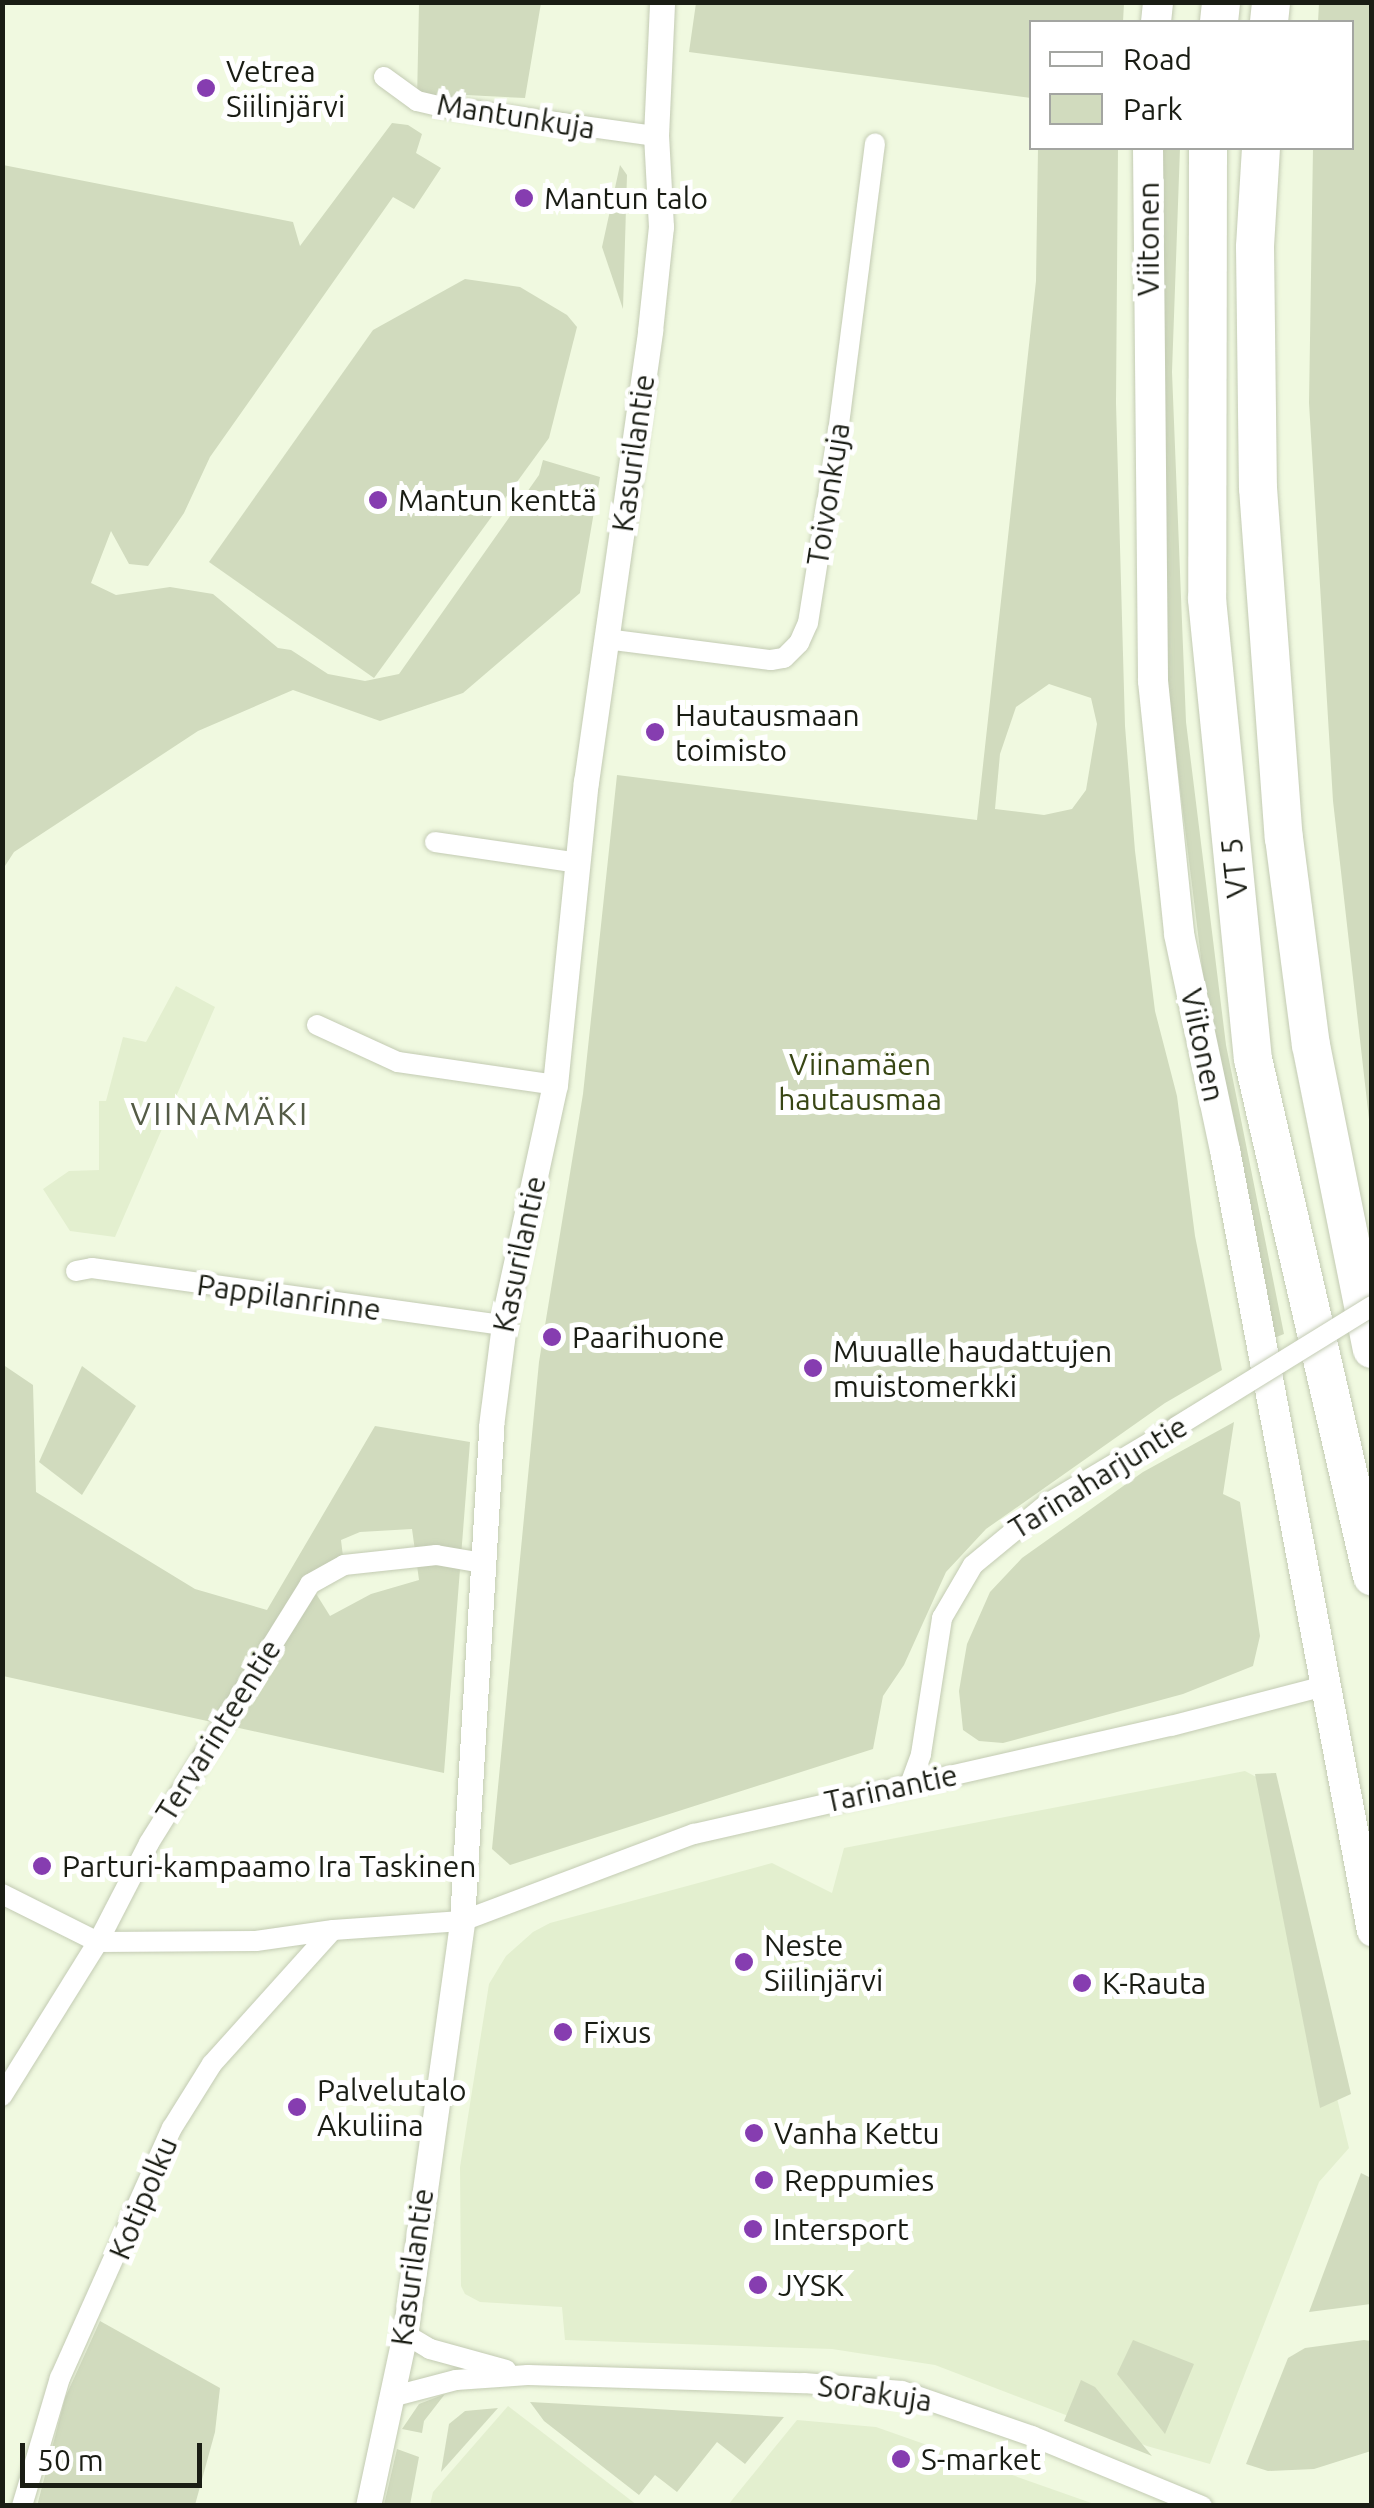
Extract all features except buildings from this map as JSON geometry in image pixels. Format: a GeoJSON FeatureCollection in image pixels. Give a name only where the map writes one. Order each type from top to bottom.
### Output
{"type":"FeatureCollection","features":[{"type":"Feature","properties":{"kind":"highway","name":"VT 5"},"geometry":{"type":"LineString","coordinates":[[1208,150],[1207,599],[1253,1058],[1372,1576]]}},
{"type":"Feature","properties":{"kind":"highway","name":"VT 5"},"geometry":{"type":"LineString","coordinates":[[1261,150],[1255,247],[1258,488],[1284,838],[1311,1045],[1372,1349]]}},
{"type":"Feature","properties":{"kind":"main road","name":"Viitonen"},"geometry":{"type":"LineString","coordinates":[[1148,150],[1153,681],[1179,934],[1328,1685],[1372,1931]]}},
{"type":"Feature","properties":{"kind":"street","name":"Kasurilantie"},"geometry":{"type":"LineString","coordinates":[[368,2506],[405,2334],[462,1921],[491,1426],[504,1325],[555,1085],[606,639],[656,279],[660,227],[656,136],[662,2]]}},
{"type":"Feature","properties":{"kind":"street","name":"Mantunkuja"},"geometry":{"type":"LineString","coordinates":[[384,78],[417,100],[440,106],[656,136]]}},
{"type":"Feature","properties":{"kind":"street","name":"Toivonkuja"},"geometry":{"type":"LineString","coordinates":[[606,639],[771,660],[784,658],[800,643],[808,623],[837,440],[875,143]]}},
{"type":"Feature","properties":{"kind":"street"},"geometry":{"type":"LineString","coordinates":[[434,842],[579,863]]}},
{"type":"Feature","properties":{"kind":"street"},"geometry":{"type":"LineString","coordinates":[[317,1025],[398,1062],[555,1085]]}},
{"type":"Feature","properties":{"kind":"street","name":"Pappilanrinne"},"geometry":{"type":"LineString","coordinates":[[76,1270],[92,1268],[504,1325]]}},
{"type":"Feature","properties":{"kind":"street","name":"Tarinaharjuntie"},"geometry":{"type":"LineString","coordinates":[[911,1782],[921,1754],[942,1618],[973,1565],[1047,1504],[1372,1306]]}},
{"type":"Feature","properties":{"kind":"street","name":"Tervarinteentie"},"geometry":{"type":"LineString","coordinates":[[2,2096],[98,1942],[149,1842],[310,1584],[344,1566],[358,1564],[436,1555],[483,1564]]}},
{"type":"Feature","properties":{"kind":"street","name":"Tarinantie"},"geometry":{"type":"LineString","coordinates":[[98,1942],[256,1941],[332,1930],[462,1921],[694,1834],[1171,1726],[1328,1685]]}},
{"type":"Feature","properties":{"kind":"street"},"geometry":{"type":"LineString","coordinates":[[2,1894],[98,1942]]}},
{"type":"Feature","properties":{"kind":"street","name":"Kotipolku"},"geometry":{"type":"LineString","coordinates":[[22,2506],[60,2378],[172,2128],[212,2064],[332,1930]]}},
{"type":"Feature","properties":{"kind":"street","name":"Sorakuja"},"geometry":{"type":"LineString","coordinates":[[405,2334],[458,2358],[528,2375]]}},
{"type":"Feature","properties":{"kind":"street","name":"Sorakuja"},"geometry":{"type":"LineString","coordinates":[[391,2397],[456,2380],[528,2375],[804,2383],[902,2391],[1032,2436],[1202,2506]]}},
{"type":"Feature","properties":{"kind":"shaded area"},"geometry":{"type":"Polygon","coordinates":[[[176,986],[215,1007],[115,1237],[70,1231],[43,1189],[69,1171],[99,1170],[99,1101],[106,1101],[123,1037],[146,1042],[176,986]]]}},
{"type":"Feature","properties":{"kind":"shaded area"},"geometry":{"type":"Polygon","coordinates":[[[1245,1771],[1260,1779],[1349,2148],[1319,2182],[1210,2464],[1147,2446],[935,2365],[832,2349],[565,2340],[562,2307],[480,2302],[465,2294],[461,2286],[460,2167],[489,1984],[506,1956],[533,1932],[550,1923],[772,1863],[832,1893],[844,1848],[1245,1771]]]}},
{"type":"Feature","properties":{"kind":"shaded area"},"geometry":{"type":"Polygon","coordinates":[[[508,2406],[637,2505],[430,2505],[433,2492],[508,2406]]]}},
{"type":"Feature","properties":{"kind":"shaded area","name":"S-market"},"geometry":{"type":"Polygon","coordinates":[[[797,2420],[876,2427],[1097,2505],[728,2505],[797,2420]]]}},
{"type":"Feature","properties":{"kind":"green space"},"geometry":{"type":"Polygon","coordinates":[[[696,2],[1124,3],[1123,20],[1029,20],[1029,98],[689,52],[696,2]]]}},
{"type":"Feature","properties":{"kind":"green space"},"geometry":{"type":"Polygon","coordinates":[[[419,3],[541,3],[525,98],[466,95],[467,110],[417,101],[419,3]]]}},
{"type":"Feature","properties":{"kind":"green space"},"geometry":{"type":"Polygon","coordinates":[[[1319,3],[1372,3],[1371,1137],[1333,801],[1309,403],[1313,150],[1354,150],[1354,20],[1318,20],[1319,3]]]}},
{"type":"Feature","properties":{"kind":"green space"},"geometry":{"type":"Polygon","coordinates":[[[392,123],[408,125],[422,134],[416,153],[441,168],[414,209],[393,197],[210,457],[184,513],[148,566],[129,564],[111,531],[91,583],[116,595],[170,587],[213,594],[278,648],[291,650],[328,674],[365,681],[399,674],[539,475],[543,460],[600,477],[580,593],[463,693],[380,721],[293,690],[198,731],[14,852],[3,869],[3,165],[293,222],[300,246],[392,123]]]}},
{"type":"Feature","properties":{"kind":"green space","name":"Viinamäen hautausmaa"},"geometry":{"type":"Polygon","coordinates":[[[1038,150],[1118,150],[1116,403],[1125,726],[1135,851],[1155,1011],[1177,1096],[1195,1236],[1222,1370],[1165,1403],[986,1529],[946,1572],[904,1665],[883,1696],[873,1749],[510,1865],[492,1849],[539,1362],[583,1094],[617,775],[977,820],[1036,281],[1038,150]],[[1049,684],[1016,707],[1000,754],[995,809],[1044,815],[1072,809],[1086,790],[1097,724],[1091,698],[1049,684]]]}},
{"type":"Feature","properties":{"kind":"green space"},"geometry":{"type":"Polygon","coordinates":[[[1163,150],[1180,150],[1172,372],[1186,722],[1226,1045],[1284,1334],[1274,1338],[1207,1007],[1165,666],[1163,150]]]}},
{"type":"Feature","properties":{"kind":"green space"},"geometry":{"type":"Polygon","coordinates":[[[620,165],[627,175],[623,309],[602,247],[620,165]]]}},
{"type":"Feature","properties":{"kind":"green space","name":"Mantun kenttä"},"geometry":{"type":"Polygon","coordinates":[[[465,279],[520,287],[567,315],[577,327],[549,438],[374,678],[209,562],[373,330],[465,279]]]}},
{"type":"Feature","properties":{"kind":"green space"},"geometry":{"type":"Polygon","coordinates":[[[2,1364],[33,1385],[36,1492],[195,1589],[267,1610],[375,1426],[470,1442],[444,1773],[3,1676],[2,1364]],[[412,1529],[360,1532],[341,1540],[344,1565],[310,1584],[330,1616],[371,1594],[419,1580],[412,1529]]]}},
{"type":"Feature","properties":{"kind":"green space"},"geometry":{"type":"Polygon","coordinates":[[[82,1366],[136,1406],[82,1495],[39,1462],[82,1366]]]}},
{"type":"Feature","properties":{"kind":"green space"},"geometry":{"type":"Polygon","coordinates":[[[1234,1422],[1223,1494],[1240,1502],[1260,1636],[1253,1666],[1183,1694],[1003,1743],[979,1741],[963,1730],[959,1691],[967,1644],[990,1592],[1022,1558],[1143,1472],[1234,1422]]]}},
{"type":"Feature","properties":{"kind":"green space"},"geometry":{"type":"Polygon","coordinates":[[[1276,1773],[1351,2094],[1320,2108],[1255,1774],[1276,1773]]]}},
{"type":"Feature","properties":{"kind":"green space"},"geometry":{"type":"Polygon","coordinates":[[[1361,2173],[1371,2178],[1371,2304],[1309,2312],[1361,2173]]]}},
{"type":"Feature","properties":{"kind":"green space"},"geometry":{"type":"Polygon","coordinates":[[[100,2321],[220,2388],[215,2432],[195,2505],[37,2506],[65,2398],[100,2321]]]}},
{"type":"Feature","properties":{"kind":"green space"},"geometry":{"type":"Polygon","coordinates":[[[1133,2340],[1194,2364],[1165,2434],[1117,2374],[1133,2340]]]}},
{"type":"Feature","properties":{"kind":"green space"},"geometry":{"type":"Polygon","coordinates":[[[1371,2341],[1371,2451],[1314,2469],[1268,2471],[1246,2464],[1288,2358],[1305,2348],[1371,2341]]]}},
{"type":"Feature","properties":{"kind":"green space"},"geometry":{"type":"Polygon","coordinates":[[[1081,2380],[1095,2387],[1152,2456],[1064,2421],[1081,2380]]]}},
{"type":"Feature","properties":{"kind":"green space"},"geometry":{"type":"Polygon","coordinates":[[[445,2394],[424,2421],[422,2433],[402,2429],[419,2404],[445,2394]]]}},
{"type":"Feature","properties":{"kind":"green space"},"geometry":{"type":"Polygon","coordinates":[[[530,2402],[784,2417],[745,2464],[717,2442],[677,2492],[655,2475],[639,2495],[544,2421],[530,2402]]]}},
{"type":"Feature","properties":{"kind":"green space"},"geometry":{"type":"Polygon","coordinates":[[[498,2408],[441,2472],[449,2424],[465,2411],[498,2408]]]}},
{"type":"Feature","properties":{"kind":"green space"},"geometry":{"type":"Polygon","coordinates":[[[397,2449],[419,2457],[410,2505],[384,2505],[397,2449]]]}},
{"type":"Feature","properties":{"kind":"place","name":"Vetrea Siilinjärvi"},"geometry":{"type":"Point","coordinates":[206,88]}},
{"type":"Feature","properties":{"kind":"place","name":"Mantun talo"},"geometry":{"type":"Point","coordinates":[524,198]}},
{"type":"Feature","properties":{"kind":"place","name":"Mantun kenttä"},"geometry":{"type":"Point","coordinates":[378,500]}},
{"type":"Feature","properties":{"kind":"place","name":"Hautausmaan toimisto"},"geometry":{"type":"Point","coordinates":[655,732]}},
{"type":"Feature","properties":{"kind":"place","name":"Paarihuone"},"geometry":{"type":"Point","coordinates":[552,1337]}},
{"type":"Feature","properties":{"kind":"place","name":"Muualle haudattujen muistomerkki"},"geometry":{"type":"Point","coordinates":[813,1368]}},
{"type":"Feature","properties":{"kind":"place","name":"Parturi-kampaamo Ira Taskinen"},"geometry":{"type":"Point","coordinates":[42,1866]}},
{"type":"Feature","properties":{"kind":"place","name":"Neste Siilinjärvi"},"geometry":{"type":"Point","coordinates":[744,1962]}},
{"type":"Feature","properties":{"kind":"place","name":"K-Rauta"},"geometry":{"type":"Point","coordinates":[1082,1983]}},
{"type":"Feature","properties":{"kind":"place","name":"Fixus"},"geometry":{"type":"Point","coordinates":[563,2032]}},
{"type":"Feature","properties":{"kind":"place","name":"Palvelutalo Akuliina"},"geometry":{"type":"Point","coordinates":[297,2107]}},
{"type":"Feature","properties":{"kind":"place","name":"Vanha Kettu"},"geometry":{"type":"Point","coordinates":[754,2133]}},
{"type":"Feature","properties":{"kind":"place","name":"Reppumies"},"geometry":{"type":"Point","coordinates":[764,2180]}},
{"type":"Feature","properties":{"kind":"place","name":"Intersport"},"geometry":{"type":"Point","coordinates":[753,2229]}},
{"type":"Feature","properties":{"kind":"place","name":"JYSK"},"geometry":{"type":"Point","coordinates":[758,2285]}},
{"type":"Feature","properties":{"kind":"place","name":"S-market"},"geometry":{"type":"Point","coordinates":[901,2459]}},
{"type":"Feature","properties":{"kind":"district","name":"VIINAMÄKI"},"geometry":{"type":"Point","coordinates":[220,1113]}}]}
